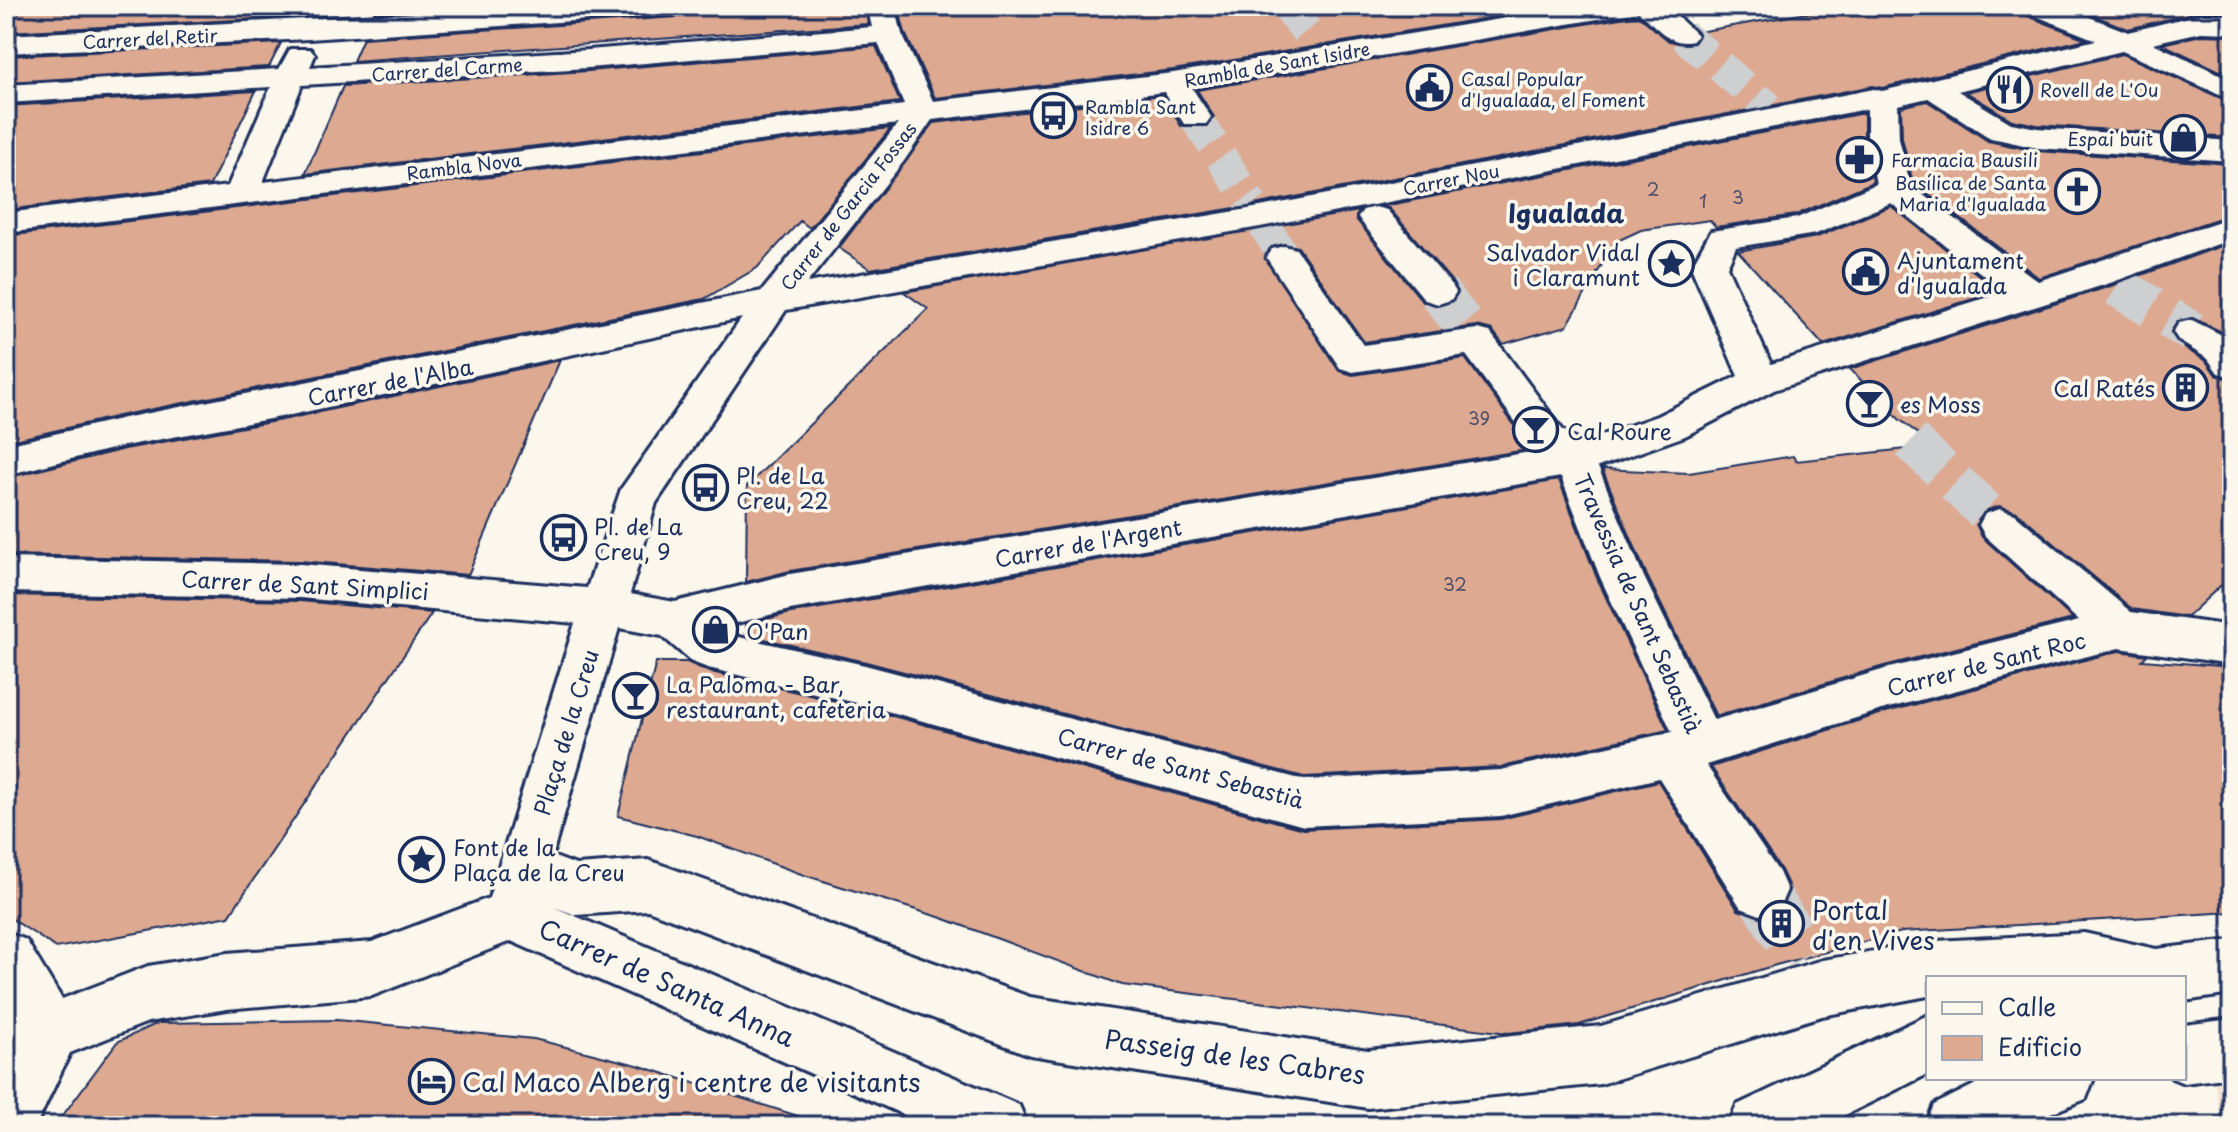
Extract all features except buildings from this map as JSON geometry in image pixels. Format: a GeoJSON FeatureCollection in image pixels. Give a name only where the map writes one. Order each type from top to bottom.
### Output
{"type":"FeatureCollection","features":[{"type":"Feature","properties":{"kind":"street","name":"Carrer del Retir"},"geometry":{"type":"LineString","coordinates":[[6,44],[314,18],[677,6]]}},
{"type":"Feature","properties":{"kind":"street","name":"Rambla de Sant Isidre"},"geometry":{"type":"LineString","coordinates":[[922,112],[1173,82],[1319,46],[1630,6]]}},
{"type":"Feature","properties":{"kind":"street"},"geometry":{"type":"LineString","coordinates":[[1649,6],[1683,35]]}},
{"type":"Feature","properties":{"kind":"street"},"geometry":{"type":"LineString","coordinates":[[2036,6],[2123,40],[2232,91]]}},
{"type":"Feature","properties":{"kind":"street"},"geometry":{"type":"LineString","coordinates":[[242,193],[314,18]]}},
{"type":"Feature","properties":{"kind":"street"},"geometry":{"type":"LineString","coordinates":[[885,20],[922,112]]}},
{"type":"Feature","properties":{"kind":"street","name":"Carrer del Carme"},"geometry":{"type":"LineString","coordinates":[[6,94],[588,59],[885,20]]}},
{"type":"Feature","properties":{"kind":"street","name":"Carrer Nou"},"geometry":{"type":"LineString","coordinates":[[774,300],[1259,215],[1367,206],[1774,112],[1874,98],[1882,100],[2201,23],[2232,24]]}},
{"type":"Feature","properties":{"kind":"street"},"geometry":{"type":"LineString","coordinates":[[1173,82],[1195,117]]}},
{"type":"Feature","properties":{"kind":"street"},"geometry":{"type":"LineString","coordinates":[[1933,88],[2001,131],[2037,138],[2232,151]]}},
{"type":"Feature","properties":{"kind":"street"},"geometry":{"type":"LineString","coordinates":[[1882,100],[1883,138],[1894,189],[2033,295]]}},
{"type":"Feature","properties":{"kind":"street","name":"Rambla Nova"},"geometry":{"type":"LineString","coordinates":[[6,223],[922,112]]}},
{"type":"Feature","properties":{"kind":"street","name":"Carrer de Garcia Fossas"},"geometry":{"type":"LineString","coordinates":[[774,300],[893,154],[922,112]]}},
{"type":"Feature","properties":{"kind":"street"},"geometry":{"type":"LineString","coordinates":[[1760,381],[1709,267],[1723,238],[1804,227],[1894,189]]}},
{"type":"Feature","properties":{"kind":"street"},"geometry":{"type":"LineString","coordinates":[[1367,206],[1438,292]]}},
{"type":"Feature","properties":{"kind":"street","name":"Carrer de l'Argent"},"geometry":{"type":"LineString","coordinates":[[603,607],[675,620],[790,592],[1575,460],[1671,426],[1760,381],[2033,295],[2108,280],[2232,227]]}},
{"type":"Feature","properties":{"kind":"street"},"geometry":{"type":"LineString","coordinates":[[1284,257],[1353,359],[1478,343],[1548,439],[1575,460]]}},
{"type":"Feature","properties":{"kind":"street","name":"Carrer de l'Alba"},"geometry":{"type":"LineString","coordinates":[[6,460],[124,432],[286,402],[774,300]]}},
{"type":"Feature","properties":{"kind":"street","name":"Plaça de la Creu"},"geometry":{"type":"LineString","coordinates":[[518,892],[636,500],[774,300]]}},
{"type":"Feature","properties":{"kind":"street"},"geometry":{"type":"LineString","coordinates":[[2192,332],[2221,350],[2232,364]]}},
{"type":"Feature","properties":{"kind":"street","name":"Travessia de Sant Sebastià"},"geometry":{"type":"LineString","coordinates":[[1575,460],[1687,749],[1760,890]]}},
{"type":"Feature","properties":{"kind":"street","name":"Carrer de Sant Roc"},"geometry":{"type":"LineString","coordinates":[[2000,525],[2119,629]]}},
{"type":"Feature","properties":{"kind":"street","name":"Carrer de Sant Simplici"},"geometry":{"type":"LineString","coordinates":[[6,575],[300,581],[603,607]]}},
{"type":"Feature","properties":{"kind":"street","name":"Carrer de Sant Sebastià"},"geometry":{"type":"LineString","coordinates":[[675,620],[708,649],[895,692],[1304,803],[1501,793],[1687,749]]}},
{"type":"Feature","properties":{"kind":"street"},"geometry":{"type":"LineString","coordinates":[[2119,629],[2232,645]]}},
{"type":"Feature","properties":{"kind":"street","name":"Carrer de Sant Roc"},"geometry":{"type":"LineString","coordinates":[[1687,749],[1885,689],[2119,629]]}},
{"type":"Feature","properties":{"kind":"street","name":"Passeig de les Cabres"},"geometry":{"type":"LineString","coordinates":[[518,892],[648,885],[1030,1026],[1368,1079],[1601,1055],[1812,973],[2084,960],[2147,976]]}},
{"type":"Feature","properties":{"kind":"street"},"geometry":{"type":"LineString","coordinates":[[28,1041],[148,994],[227,981],[372,969],[518,892]]}},
{"type":"Feature","properties":{"kind":"street","name":"Carrer de Santa Anna"},"geometry":{"type":"LineString","coordinates":[[518,892],[998,1126]]}},
{"type":"Feature","properties":{"kind":"street"},"geometry":{"type":"LineString","coordinates":[[6,959],[28,1041],[6,1123]]}},
{"type":"Feature","properties":{"kind":"street","name":"Passeig de les Cabres"},"geometry":{"type":"LineString","coordinates":[[2159,976],[2232,967]]}},
{"type":"Feature","properties":{"kind":"street"},"geometry":{"type":"LineString","coordinates":[[1758,1126],[1926,1045]]}},
{"type":"Feature","properties":{"kind":"street"},"geometry":{"type":"LineString","coordinates":[[2186,1054],[2232,1048]]}},
{"type":"Feature","properties":{"kind":"street"},"geometry":{"type":"LineString","coordinates":[[1955,1126],[2031,1088],[2058,1080]]}},
{"type":"Feature","properties":{"kind":"shaded area"},"geometry":{"type":"Polygon","coordinates":[[[2232,1064],[2232,1126],[2223,1126],[2212,1068],[2232,1064]]]}},
{"type":"Feature","properties":{"kind":"tunnel"},"geometry":{"type":"LineString","coordinates":[[1287,6],[1311,37]]}},
{"type":"Feature","properties":{"kind":"tunnel"},"geometry":{"type":"LineString","coordinates":[[1683,35],[1769,108]]}},
{"type":"Feature","properties":{"kind":"tunnel"},"geometry":{"type":"LineString","coordinates":[[1195,117],[1252,205]]}},
{"type":"Feature","properties":{"kind":"tunnel"},"geometry":{"type":"LineString","coordinates":[[1264,225],[1284,257]]}},
{"type":"Feature","properties":{"kind":"tunnel"},"geometry":{"type":"LineString","coordinates":[[2117,286],[2192,332]]}},
{"type":"Feature","properties":{"kind":"tunnel"},"geometry":{"type":"LineString","coordinates":[[1438,292],[1474,337]]}},
{"type":"Feature","properties":{"kind":"tunnel"},"geometry":{"type":"LineString","coordinates":[[1911,441],[2000,525]]}},
{"type":"Feature","properties":{"kind":"tunnel"},"geometry":{"type":"LineString","coordinates":[[1760,890],[1803,958]]}},
{"type":"Feature","properties":{"kind":"place","name":"Casal Popular d'Igualada, el Foment"},"geometry":{"type":"Point","coordinates":[1430,88]}},
{"type":"Feature","properties":{"kind":"place","name":"Rovell de L'Ou"},"geometry":{"type":"Point","coordinates":[2009,89]}},
{"type":"Feature","properties":{"kind":"place","name":"Rambla Sant Isidre 6"},"geometry":{"type":"Point","coordinates":[1054,116]}},
{"type":"Feature","properties":{"kind":"place","name":"Espai buit"},"geometry":{"type":"Point","coordinates":[2184,138]}},
{"type":"Feature","properties":{"kind":"place","name":"Farmacia Bausili"},"geometry":{"type":"Point","coordinates":[1860,159]}},
{"type":"Feature","properties":{"kind":"place","name":"Basílica de Santa Maria d'Igualada"},"geometry":{"type":"Point","coordinates":[2077,192]}},
{"type":"Feature","properties":{"kind":"place","name":"Salvador Vidal i Claramunt"},"geometry":{"type":"Point","coordinates":[1671,264]}},
{"type":"Feature","properties":{"kind":"place","name":"Ajuntament d'Igualada"},"geometry":{"type":"Point","coordinates":[1866,272]}},
{"type":"Feature","properties":{"kind":"place","name":"Cal Ratés"},"geometry":{"type":"Point","coordinates":[2186,387]}},
{"type":"Feature","properties":{"kind":"place","name":"es Moss"},"geometry":{"type":"Point","coordinates":[1869,403]}},
{"type":"Feature","properties":{"kind":"place","name":"Cal Roure"},"geometry":{"type":"Point","coordinates":[1536,430]}},
{"type":"Feature","properties":{"kind":"place","name":"Pl. de La Creu, 22"},"geometry":{"type":"Point","coordinates":[705,487]}},
{"type":"Feature","properties":{"kind":"place","name":"Pl. de La Creu, 9"},"geometry":{"type":"Point","coordinates":[563,538]}},
{"type":"Feature","properties":{"kind":"place","name":"O'Pan"},"geometry":{"type":"Point","coordinates":[715,630]}},
{"type":"Feature","properties":{"kind":"place","name":"La Paloma - Bar, restaurant, cafeteria"},"geometry":{"type":"Point","coordinates":[635,696]}},
{"type":"Feature","properties":{"kind":"place","name":"Font de la Plaça de la Creu"},"geometry":{"type":"Point","coordinates":[422,859]}},
{"type":"Feature","properties":{"kind":"place","name":"Portal d'en Vives"},"geometry":{"type":"Point","coordinates":[1781,924]}},
{"type":"Feature","properties":{"kind":"place","name":"Cal Maco Alberg i centre de visitants"},"geometry":{"type":"Point","coordinates":[431,1081]}},
{"type":"Feature","properties":{"kind":"district","name":"Igualada"},"geometry":{"type":"Point","coordinates":[1566,212]}}]}
